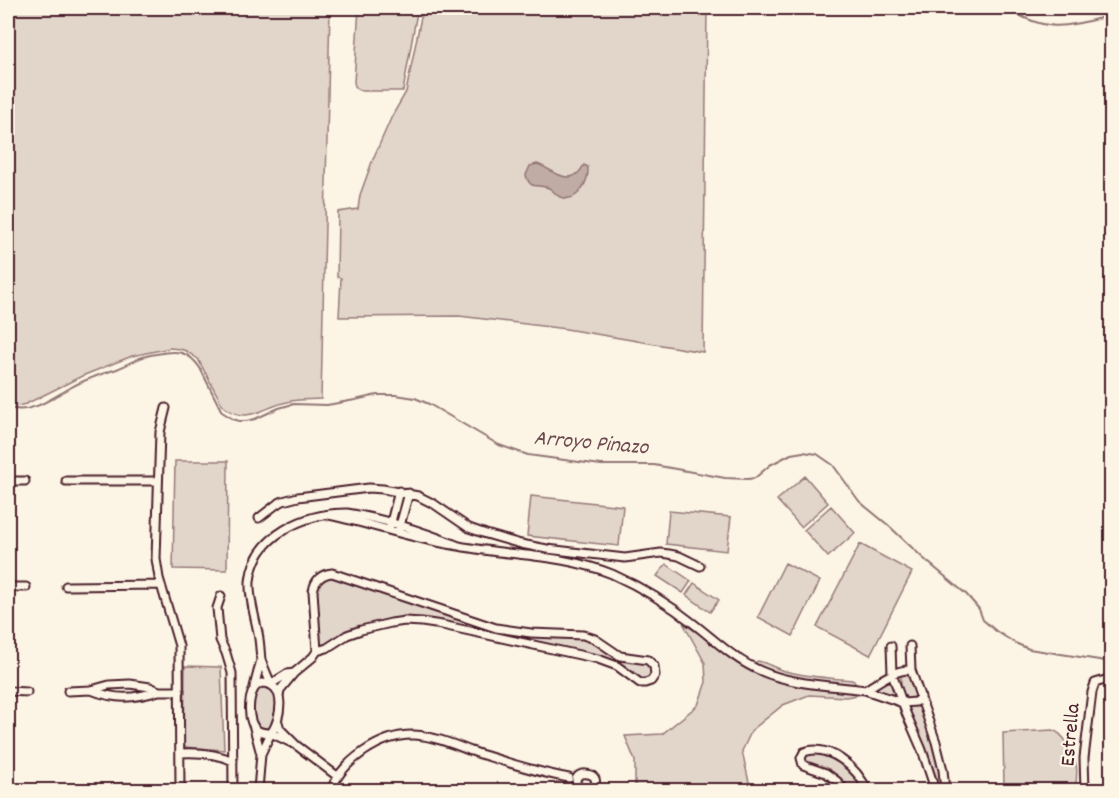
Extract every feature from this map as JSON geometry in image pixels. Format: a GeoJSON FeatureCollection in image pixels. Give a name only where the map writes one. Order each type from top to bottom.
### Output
{"type":"FeatureCollection","features":[{"type":"Feature","properties":{"kind":"street"},"geometry":{"type":"LineString","coordinates":[[166,408],[160,432],[156,559],[161,585],[180,646],[180,790]]}},
{"type":"Feature","properties":{"kind":"street"},"geometry":{"type":"LineString","coordinates":[[8,481],[25,480]]}},
{"type":"Feature","properties":{"kind":"street"},"geometry":{"type":"LineString","coordinates":[[66,481],[158,481]]}},
{"type":"Feature","properties":{"kind":"street"},"geometry":{"type":"LineString","coordinates":[[259,518],[277,504],[298,497],[369,488],[399,491],[425,499],[469,528],[521,544],[625,558],[661,553],[679,556],[700,566]]}},
{"type":"Feature","properties":{"kind":"street"},"geometry":{"type":"LineString","coordinates":[[390,526],[399,491]]}},
{"type":"Feature","properties":{"kind":"street"},"geometry":{"type":"LineString","coordinates":[[399,528],[409,493]]}},
{"type":"Feature","properties":{"kind":"street"},"geometry":{"type":"LineString","coordinates":[[279,697],[261,660],[250,590],[251,575],[267,544],[286,528],[302,521],[347,513],[440,543],[562,560],[599,569],[651,594],[673,608],[732,655],[761,671],[782,679],[865,690],[903,703],[916,702],[921,697]]}},
{"type":"Feature","properties":{"kind":"street"},"geometry":{"type":"LineString","coordinates":[[317,651],[361,630],[405,621],[442,624],[610,663],[645,684],[655,675],[654,666],[648,660],[620,656],[589,637],[496,628],[340,574],[326,574],[318,579],[313,591],[317,651],[280,690],[278,722],[280,729],[296,746],[337,776]]}},
{"type":"Feature","properties":{"kind":"street"},"geometry":{"type":"LineString","coordinates":[[66,585],[161,585]]}},
{"type":"Feature","properties":{"kind":"street"},"geometry":{"type":"LineString","coordinates":[[8,587],[26,587]]}},
{"type":"Feature","properties":{"kind":"street"},"geometry":{"type":"LineString","coordinates":[[220,596],[217,609],[220,640],[232,673],[233,790]]}},
{"type":"Feature","properties":{"kind":"street"},"geometry":{"type":"LineString","coordinates":[[494,636],[496,628]]}},
{"type":"Feature","properties":{"kind":"street"},"geometry":{"type":"LineString","coordinates":[[891,646],[892,674],[922,750],[934,790]]}},
{"type":"Feature","properties":{"kind":"street"},"geometry":{"type":"LineString","coordinates":[[910,646],[911,670],[936,742],[945,790]]}},
{"type":"Feature","properties":{"kind":"street"},"geometry":{"type":"LineString","coordinates":[[258,790],[261,754],[250,703],[261,660]]}},
{"type":"Feature","properties":{"kind":"street"},"geometry":{"type":"LineString","coordinates":[[865,690],[892,674],[907,669],[911,670]]}},
{"type":"Feature","properties":{"kind":"street"},"geometry":{"type":"LineString","coordinates":[[253,690],[261,683],[271,684],[287,674],[294,673]]}},
{"type":"Feature","properties":{"kind":"street","name":"Estrella"},"geometry":{"type":"LineString","coordinates":[[1085,790],[1084,758],[1092,692],[1095,684],[1112,680]]}},
{"type":"Feature","properties":{"kind":"street"},"geometry":{"type":"LineString","coordinates":[[68,691],[130,684],[159,691]]}},
{"type":"Feature","properties":{"kind":"street"},"geometry":{"type":"LineString","coordinates":[[91,690],[115,698],[127,698],[159,691],[180,691]]}},
{"type":"Feature","properties":{"kind":"street"},"geometry":{"type":"LineString","coordinates":[[8,691],[27,692]]}},
{"type":"Feature","properties":{"kind":"street"},"geometry":{"type":"LineString","coordinates":[[261,754],[278,722]]}},
{"type":"Feature","properties":{"kind":"street"},"geometry":{"type":"LineString","coordinates":[[253,725],[258,731],[271,734],[296,746]]}},
{"type":"Feature","properties":{"kind":"street"},"geometry":{"type":"LineString","coordinates":[[331,790],[337,776],[367,749],[385,740],[411,735],[436,739],[511,764],[568,778],[588,773],[594,777],[595,784],[591,790]]}},
{"type":"Feature","properties":{"kind":"street"},"geometry":{"type":"LineString","coordinates":[[845,790],[826,773],[803,765],[801,758],[804,752],[819,751],[835,756],[858,775],[867,790]]}},
{"type":"Feature","properties":{"kind":"street"},"geometry":{"type":"LineString","coordinates":[[180,753],[214,754],[233,761]]}},
{"type":"Feature","properties":{"kind":"street"},"geometry":{"type":"LineString","coordinates":[[579,776],[577,780],[579,788]]}},
{"type":"Feature","properties":{"kind":"street"},"geometry":{"type":"LineString","coordinates":[[568,778],[579,788]]}},
{"type":"Feature","properties":{"kind":"street"},"geometry":{"type":"LineString","coordinates":[[106,790],[130,788],[146,790]]}},
{"type":"Feature","properties":{"kind":"shaded area"},"geometry":{"type":"Polygon","coordinates":[[[8,8],[330,8],[321,399],[291,401],[255,413],[239,415],[223,406],[198,359],[186,351],[170,348],[132,356],[82,376],[26,404],[17,406],[8,402],[8,8]]]}},
{"type":"Feature","properties":{"kind":"shaded area"},"geometry":{"type":"Polygon","coordinates":[[[359,8],[417,8],[403,91],[362,91],[355,87],[359,8]]]}},
{"type":"Feature","properties":{"kind":"shaded area"},"geometry":{"type":"Polygon","coordinates":[[[420,8],[707,8],[703,352],[566,329],[459,316],[339,317],[341,278],[337,277],[338,212],[358,209],[360,195],[373,159],[392,116],[406,92],[422,12],[420,8]]]}},
{"type":"Feature","properties":{"kind":"shaded area"},"geometry":{"type":"Polygon","coordinates":[[[537,164],[568,177],[578,173],[584,165],[588,167],[587,179],[577,194],[572,197],[560,197],[549,188],[530,183],[526,175],[530,166],[537,164]]]}},
{"type":"Feature","properties":{"kind":"shaded area"},"geometry":{"type":"Polygon","coordinates":[[[175,461],[228,461],[227,570],[173,569],[175,461]]]}},
{"type":"Feature","properties":{"kind":"shaded area"},"geometry":{"type":"Polygon","coordinates":[[[805,476],[828,503],[801,527],[777,500],[805,476]]]}},
{"type":"Feature","properties":{"kind":"shaded area"},"geometry":{"type":"Polygon","coordinates":[[[531,496],[623,506],[619,546],[527,536],[531,496]]]}},
{"type":"Feature","properties":{"kind":"shaded area"},"geometry":{"type":"Polygon","coordinates":[[[831,506],[855,533],[828,557],[804,530],[831,506]]]}},
{"type":"Feature","properties":{"kind":"shaded area"},"geometry":{"type":"Polygon","coordinates":[[[669,511],[731,517],[727,551],[666,544],[669,511]]]}},
{"type":"Feature","properties":{"kind":"shaded area"},"geometry":{"type":"Polygon","coordinates":[[[860,544],[912,572],[870,655],[817,627],[860,544]]]}},
{"type":"Feature","properties":{"kind":"shaded area"},"geometry":{"type":"Polygon","coordinates":[[[785,563],[820,581],[793,636],[758,617],[785,563]]]}},
{"type":"Feature","properties":{"kind":"shaded area"},"geometry":{"type":"Polygon","coordinates":[[[666,564],[691,581],[683,593],[657,576],[666,564]]]}},
{"type":"Feature","properties":{"kind":"shaded area"},"geometry":{"type":"Polygon","coordinates":[[[328,576],[492,631],[491,633],[412,618],[346,634],[321,645],[319,643],[317,585],[328,576]]]}},
{"type":"Feature","properties":{"kind":"shaded area"},"geometry":{"type":"Polygon","coordinates":[[[694,583],[719,600],[710,612],[686,595],[694,583]]]}},
{"type":"Feature","properties":{"kind":"shaded area"},"geometry":{"type":"Polygon","coordinates":[[[683,623],[761,674],[791,685],[863,694],[846,697],[809,695],[783,705],[752,730],[742,751],[749,782],[754,790],[635,790],[635,761],[625,736],[662,734],[698,705],[706,682],[705,663],[683,623]]]}},
{"type":"Feature","properties":{"kind":"shaded area"},"geometry":{"type":"Polygon","coordinates":[[[501,630],[585,638],[626,660],[649,663],[653,673],[644,681],[618,662],[509,638],[499,633],[501,630]]]}},
{"type":"Feature","properties":{"kind":"shaded area"},"geometry":{"type":"Polygon","coordinates":[[[758,661],[793,673],[852,680],[855,685],[796,678],[775,673],[754,663],[758,661]]]}},
{"type":"Feature","properties":{"kind":"shaded area"},"geometry":{"type":"Polygon","coordinates":[[[185,666],[221,667],[224,750],[184,747],[185,666]]]}},
{"type":"Feature","properties":{"kind":"shaded area"},"geometry":{"type":"Polygon","coordinates":[[[905,673],[913,683],[916,696],[914,699],[908,700],[903,692],[901,675],[905,673]]]}},
{"type":"Feature","properties":{"kind":"shaded area"},"geometry":{"type":"Polygon","coordinates":[[[890,680],[896,697],[877,690],[877,687],[890,680]]]}},
{"type":"Feature","properties":{"kind":"shaded area"},"geometry":{"type":"Polygon","coordinates":[[[261,686],[274,690],[276,697],[277,715],[270,730],[260,729],[255,719],[254,702],[261,686]]]}},
{"type":"Feature","properties":{"kind":"shaded area"},"geometry":{"type":"Polygon","coordinates":[[[920,705],[934,747],[942,790],[939,790],[928,753],[910,712],[909,707],[920,705]]]}},
{"type":"Feature","properties":{"kind":"shaded area"},"geometry":{"type":"Polygon","coordinates":[[[1052,730],[1065,739],[1073,755],[1077,771],[1075,790],[1004,790],[1003,733],[1052,730]]]}},
{"type":"Feature","properties":{"kind":"shaded area"},"geometry":{"type":"Polygon","coordinates":[[[811,753],[843,765],[855,776],[864,790],[847,790],[844,786],[806,765],[803,761],[805,756],[811,753]]]}},
{"type":"Feature","properties":{"kind":"waterway"},"geometry":{"type":"LineString","coordinates":[[1006,8],[1034,22],[1057,26],[1082,23],[1112,15]]}},
{"type":"Feature","properties":{"kind":"waterway","name":"Arroyo Pinazo"},"geometry":{"type":"LineString","coordinates":[[8,407],[32,408],[81,382],[140,358],[176,352],[186,355],[195,362],[222,412],[239,421],[255,419],[293,404],[327,405],[377,395],[396,395],[415,398],[429,404],[499,445],[528,455],[601,465],[654,465],[725,478],[748,479],[755,478],[770,465],[791,454],[803,452],[817,454],[833,465],[859,501],[966,594],[979,609],[983,620],[996,631],[1029,649],[1112,662]]}}]}
